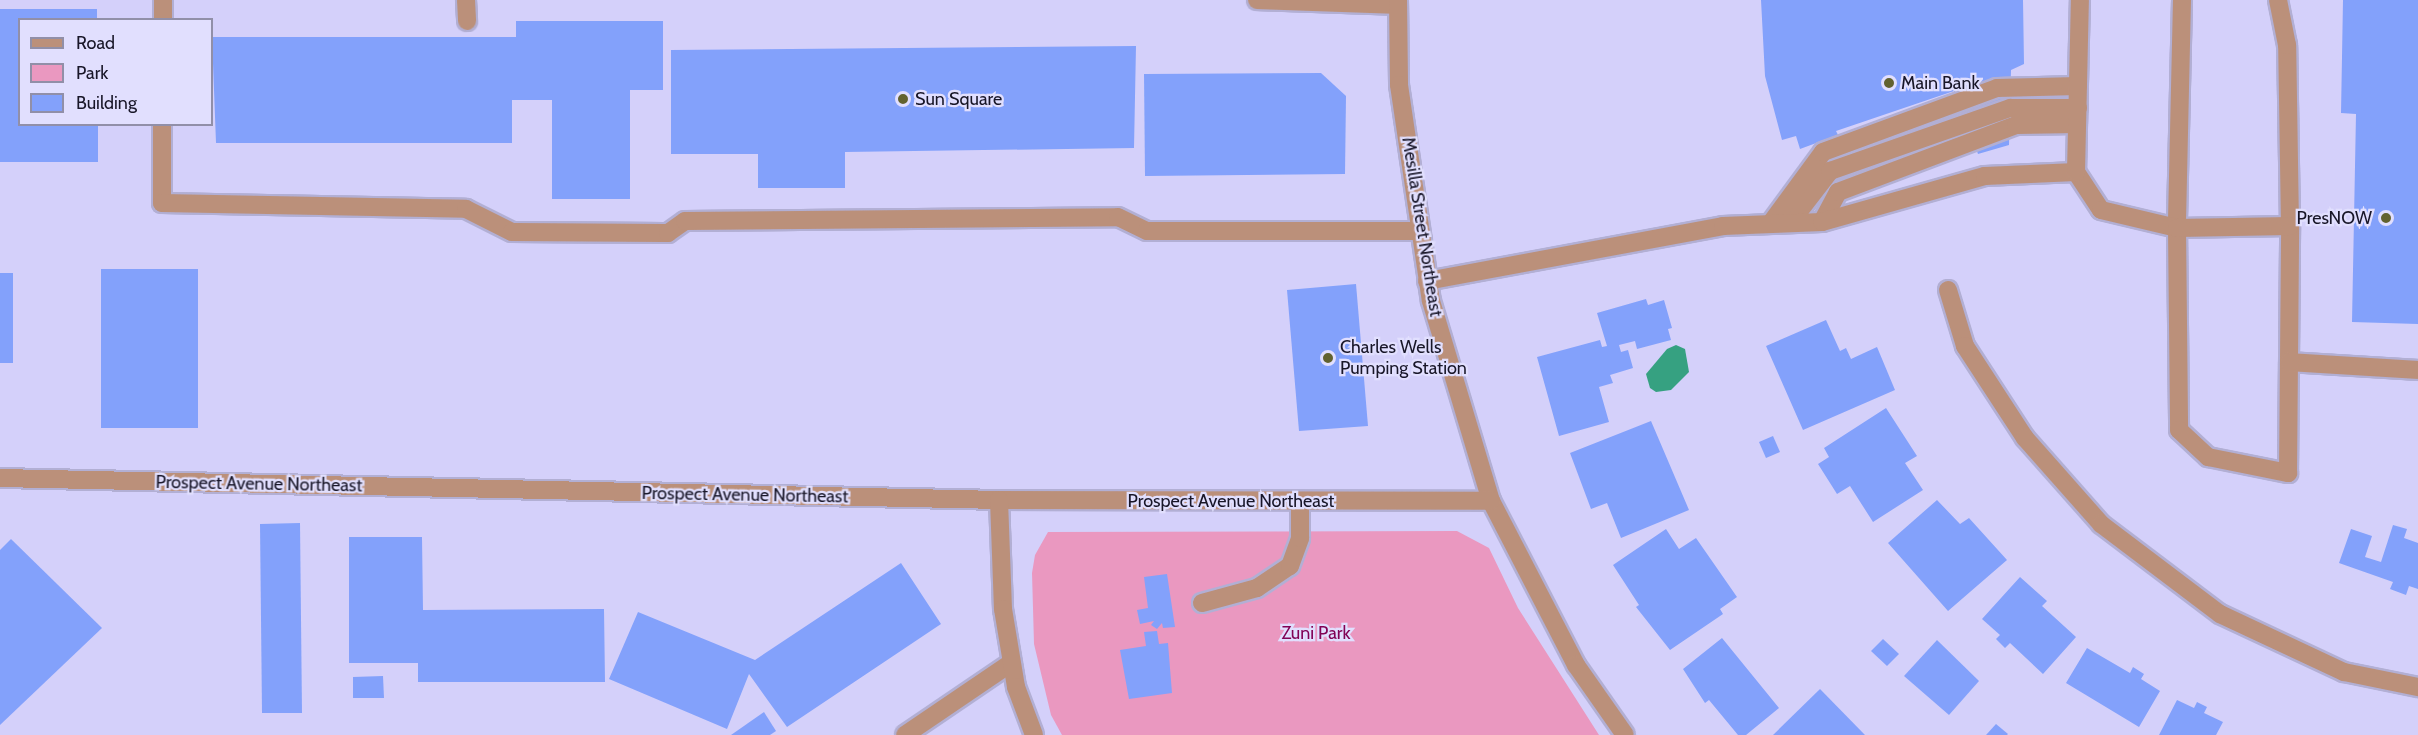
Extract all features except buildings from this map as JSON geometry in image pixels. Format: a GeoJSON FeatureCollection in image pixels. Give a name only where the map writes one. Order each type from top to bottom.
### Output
{"type":"FeatureCollection","features":[{"type":"Feature","properties":{"kind":"street"},"geometry":{"type":"LineString","coordinates":[[163,0],[163,18]]}},
{"type":"Feature","properties":{"kind":"street"},"geometry":{"type":"LineString","coordinates":[[466,0],[467,21]]}},
{"type":"Feature","properties":{"kind":"street"},"geometry":{"type":"LineString","coordinates":[[1257,0],[1398,3]]}},
{"type":"Feature","properties":{"kind":"street"},"geometry":{"type":"LineString","coordinates":[[2080,0],[2076,172],[2101,210],[2177,228],[2290,226]]}},
{"type":"Feature","properties":{"kind":"street"},"geometry":{"type":"LineString","coordinates":[[2182,0],[2177,228],[2179,430],[2208,457],[2288,473],[2290,226],[2287,45],[2278,0]]}},
{"type":"Feature","properties":{"kind":"street","name":"Mesilla Street Northeast"},"geometry":{"type":"LineString","coordinates":[[1398,3],[1399,85],[1427,281],[1491,501],[1576,665],[1626,735]]}},
{"type":"Feature","properties":{"kind":"street"},"geometry":{"type":"LineString","coordinates":[[1770,224],[1822,152],[1997,88],[2078,86]]}},
{"type":"Feature","properties":{"kind":"street"},"geometry":{"type":"LineString","coordinates":[[1790,223],[1830,171],[2010,108],[2078,116]]}},
{"type":"Feature","properties":{"kind":"street"},"geometry":{"type":"LineString","coordinates":[[1821,222],[1838,192],[2016,125],[2078,116]]}},
{"type":"Feature","properties":{"kind":"street"},"geometry":{"type":"LineString","coordinates":[[162,126],[162,204],[466,208],[512,232],[668,233],[685,221],[1118,217],[1147,231],[1420,231]]}},
{"type":"Feature","properties":{"kind":"street"},"geometry":{"type":"LineString","coordinates":[[1427,281],[1723,226],[1821,222],[1985,176],[2076,172]]}},
{"type":"Feature","properties":{"kind":"street"},"geometry":{"type":"LineString","coordinates":[[1948,290],[1965,346],[2019,429],[2101,524],[2220,614],[2344,672],[2418,687]]}},
{"type":"Feature","properties":{"kind":"street"},"geometry":{"type":"LineString","coordinates":[[2289,362],[2418,370]]}},
{"type":"Feature","properties":{"kind":"street","name":"Prospect Avenue Northeast"},"geometry":{"type":"LineString","coordinates":[[0,478],[999,500],[1491,501]]}},
{"type":"Feature","properties":{"kind":"street"},"geometry":{"type":"LineString","coordinates":[[999,500],[1003,609],[1011,663],[1016,687],[1034,735]]}},
{"type":"Feature","properties":{"kind":"street"},"geometry":{"type":"LineString","coordinates":[[1202,603],[1257,588],[1290,566],[1300,538],[1299,501]]}},
{"type":"Feature","properties":{"kind":"street"},"geometry":{"type":"LineString","coordinates":[[905,735],[1011,663]]}},
{"type":"Feature","properties":{"kind":"green space","name":"Zuni Park"},"geometry":{"type":"Polygon","coordinates":[[[1457,531],[1489,548],[1518,608],[1599,735],[1062,735],[1051,715],[1034,644],[1032,573],[1035,555],[1048,532],[1457,531]]]}},
{"type":"Feature","properties":{"kind":"shaded area"},"geometry":{"type":"Polygon","coordinates":[[[1676,345],[1685,349],[1689,372],[1671,390],[1656,392],[1650,388],[1646,374],[1667,349],[1676,345]]]}},
{"type":"Feature","properties":{"kind":"place","name":"Main Bank"},"geometry":{"type":"Point","coordinates":[1889,83]}},
{"type":"Feature","properties":{"kind":"place","name":"Sun Square"},"geometry":{"type":"Point","coordinates":[903,99]}},
{"type":"Feature","properties":{"kind":"place","name":"PresNOW"},"geometry":{"type":"Point","coordinates":[2386,218]}},
{"type":"Feature","properties":{"kind":"place","name":"Charles Wells Pumping Station"},"geometry":{"type":"Point","coordinates":[1328,358]}}]}
